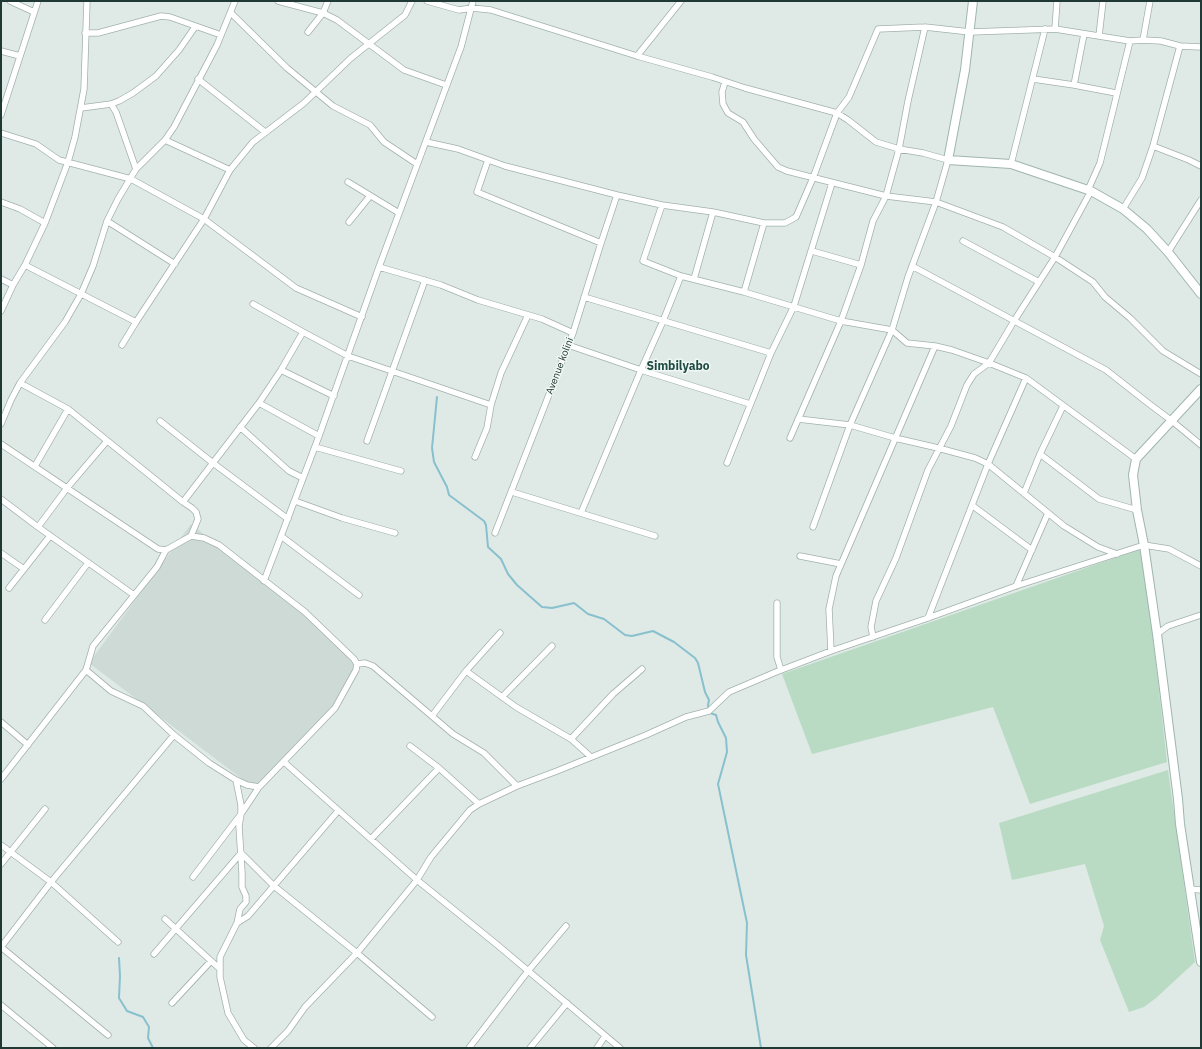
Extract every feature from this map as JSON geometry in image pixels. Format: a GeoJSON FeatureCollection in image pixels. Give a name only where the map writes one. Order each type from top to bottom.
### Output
{"type":"FeatureCollection","features":[{"type":"Feature","properties":{"kind":"street"},"geometry":{"type":"LineString","coordinates":[[10,1],[34,12]]}},
{"type":"Feature","properties":{"kind":"street"},"geometry":{"type":"LineString","coordinates":[[1,115],[38,1]]}},
{"type":"Feature","properties":{"kind":"street"},"geometry":{"type":"LineString","coordinates":[[1,311],[45,223],[68,162],[75,138],[84,89],[87,1]]}},
{"type":"Feature","properties":{"kind":"street"},"geometry":{"type":"LineString","coordinates":[[1,424],[20,383],[65,322],[81,294],[107,221],[118,199],[136,169],[165,140],[174,127],[221,36],[235,1]]}},
{"type":"Feature","properties":{"kind":"street"},"geometry":{"type":"LineString","coordinates":[[278,1],[323,13],[337,20],[404,70],[446,85]]}},
{"type":"Feature","properties":{"kind":"street"},"geometry":{"type":"LineString","coordinates":[[308,32],[323,13],[328,1]]}},
{"type":"Feature","properties":{"kind":"street"},"geometry":{"type":"LineString","coordinates":[[122,345],[204,219],[230,170],[253,142],[304,103],[351,58],[405,15],[412,1]]}},
{"type":"Feature","properties":{"kind":"street"},"geometry":{"type":"LineString","coordinates":[[427,1],[459,10],[472,8],[491,10],[637,56],[837,113],[876,142],[899,150],[948,160],[1011,164],[1089,190],[1123,210],[1147,230],[1168,252],[1201,294]]}},
{"type":"Feature","properties":{"kind":"street"},"geometry":{"type":"LineString","coordinates":[[264,581],[320,436],[379,267],[461,47],[473,1]]}},
{"type":"Feature","properties":{"kind":"street"},"geometry":{"type":"LineString","coordinates":[[637,56],[681,1]]}},
{"type":"Feature","properties":{"kind":"street"},"geometry":{"type":"LineString","coordinates":[[813,527],[850,425],[892,330],[912,266],[936,202],[948,160],[964,78],[973,1]]}},
{"type":"Feature","properties":{"kind":"street"},"geometry":{"type":"LineString","coordinates":[[1055,29],[1057,1]]}},
{"type":"Feature","properties":{"kind":"street"},"geometry":{"type":"LineString","coordinates":[[1099,36],[1103,1]]}},
{"type":"Feature","properties":{"kind":"street"},"geometry":{"type":"LineString","coordinates":[[1143,40],[1150,1]]}},
{"type":"Feature","properties":{"kind":"street"},"geometry":{"type":"LineString","coordinates":[[231,13],[287,68],[333,106],[370,124],[384,142],[417,164]]}},
{"type":"Feature","properties":{"kind":"street"},"geometry":{"type":"LineString","coordinates":[[86,33],[98,33],[161,16],[170,17],[221,36]]}},
{"type":"Feature","properties":{"kind":"street"},"geometry":{"type":"LineString","coordinates":[[81,108],[111,104],[133,93],[156,76],[179,50],[195,27]]}},
{"type":"Feature","properties":{"kind":"street"},"geometry":{"type":"LineString","coordinates":[[790,438],[841,321],[861,265],[873,221],[886,196],[899,150],[908,101],[925,27]]}},
{"type":"Feature","properties":{"kind":"street"},"geometry":{"type":"LineString","coordinates":[[426,142],[458,149],[505,166],[617,195],[662,205],[713,212],[764,223],[785,223],[796,217],[813,178],[837,113],[849,97],[878,29],[925,27],[970,32],[1055,29],[1130,40],[1143,40],[1180,46],[1201,47]]}},
{"type":"Feature","properties":{"kind":"street"},"geometry":{"type":"LineString","coordinates":[[1011,164],[1044,29]]}},
{"type":"Feature","properties":{"kind":"street"},"geometry":{"type":"LineString","coordinates":[[1074,85],[1084,34]]}},
{"type":"Feature","properties":{"kind":"street"},"geometry":{"type":"LineString","coordinates":[[874,637],[871,627],[876,601],[896,558],[928,470],[938,448],[951,426],[967,385],[974,374],[989,363],[1055,257],[1089,190],[1100,163],[1130,40]]}},
{"type":"Feature","properties":{"kind":"street"},"geometry":{"type":"LineString","coordinates":[[1123,210],[1142,178],[1154,146],[1180,46]]}},
{"type":"Feature","properties":{"kind":"street"},"geometry":{"type":"LineString","coordinates":[[1,51],[20,56]]}},
{"type":"Feature","properties":{"kind":"street"},"geometry":{"type":"LineString","coordinates":[[198,79],[265,132]]}},
{"type":"Feature","properties":{"kind":"street"},"geometry":{"type":"LineString","coordinates":[[1033,79],[1074,85],[1116,94]]}},
{"type":"Feature","properties":{"kind":"street"},"geometry":{"type":"LineString","coordinates":[[725,82],[722,92],[723,104],[728,113],[743,122],[754,139],[774,164],[787,171],[886,196],[936,202],[1003,228],[1055,257],[1093,282],[1105,297],[1130,318],[1163,351],[1201,374]]}},
{"type":"Feature","properties":{"kind":"street"},"geometry":{"type":"LineString","coordinates":[[111,104],[116,112],[136,169]]}},
{"type":"Feature","properties":{"kind":"street"},"geometry":{"type":"LineString","coordinates":[[1,133],[36,144],[59,160],[131,179],[204,219],[296,288],[362,317]]}},
{"type":"Feature","properties":{"kind":"street"},"geometry":{"type":"LineString","coordinates":[[165,140],[230,170]]}},
{"type":"Feature","properties":{"kind":"street"},"geometry":{"type":"LineString","coordinates":[[1154,146],[1201,166]]}},
{"type":"Feature","properties":{"kind":"street"},"geometry":{"type":"LineString","coordinates":[[488,160],[476,192],[601,243]]}},
{"type":"Feature","properties":{"kind":"street"},"geometry":{"type":"LineString","coordinates":[[348,182],[400,213]]}},
{"type":"Feature","properties":{"kind":"street"},"geometry":{"type":"LineString","coordinates":[[727,463],[771,353],[794,306],[832,183]]}},
{"type":"Feature","properties":{"kind":"street","name":"Avenue kolini"},"geometry":{"type":"LineString","coordinates":[[495,533],[573,333],[617,195]]}},
{"type":"Feature","properties":{"kind":"street"},"geometry":{"type":"LineString","coordinates":[[349,222],[370,196]]}},
{"type":"Feature","properties":{"kind":"street"},"geometry":{"type":"LineString","coordinates":[[1168,252],[1201,200]]}},
{"type":"Feature","properties":{"kind":"street"},"geometry":{"type":"LineString","coordinates":[[1,202],[20,209],[45,223]]}},
{"type":"Feature","properties":{"kind":"street"},"geometry":{"type":"LineString","coordinates":[[662,205],[642,261],[681,276],[794,306],[841,321],[892,330],[907,343],[936,346],[989,363],[1026,378],[1136,459]]}},
{"type":"Feature","properties":{"kind":"street"},"geometry":{"type":"LineString","coordinates":[[694,279],[713,212]]}},
{"type":"Feature","properties":{"kind":"street"},"geometry":{"type":"LineString","coordinates":[[107,221],[174,264]]}},
{"type":"Feature","properties":{"kind":"street"},"geometry":{"type":"LineString","coordinates":[[744,292],[764,223]]}},
{"type":"Feature","properties":{"kind":"street"},"geometry":{"type":"LineString","coordinates":[[963,241],[1039,282]]}},
{"type":"Feature","properties":{"kind":"street"},"geometry":{"type":"LineString","coordinates":[[812,251],[861,265]]}},
{"type":"Feature","properties":{"kind":"street"},"geometry":{"type":"LineString","coordinates":[[25,265],[136,322]]}},
{"type":"Feature","properties":{"kind":"street"},"geometry":{"type":"LineString","coordinates":[[912,266],[1106,370],[1172,420],[1201,445]]}},
{"type":"Feature","properties":{"kind":"street"},"geometry":{"type":"LineString","coordinates":[[379,267],[441,284],[478,300],[542,319],[573,333]]}},
{"type":"Feature","properties":{"kind":"street"},"geometry":{"type":"LineString","coordinates":[[581,513],[681,276]]}},
{"type":"Feature","properties":{"kind":"street"},"geometry":{"type":"LineString","coordinates":[[1,279],[13,285]]}},
{"type":"Feature","properties":{"kind":"street"},"geometry":{"type":"LineString","coordinates":[[367,441],[424,280]]}},
{"type":"Feature","properties":{"kind":"street"},"geometry":{"type":"LineString","coordinates":[[584,297],[771,353]]}},
{"type":"Feature","properties":{"kind":"street"},"geometry":{"type":"LineString","coordinates":[[253,304],[348,356],[491,406]]}},
{"type":"Feature","properties":{"kind":"street"},"geometry":{"type":"LineString","coordinates":[[475,457],[487,428],[491,406],[501,373],[528,315]]}},
{"type":"Feature","properties":{"kind":"street"},"geometry":{"type":"LineString","coordinates":[[183,502],[259,403],[281,370],[303,332]]}},
{"type":"Feature","properties":{"kind":"street"},"geometry":{"type":"LineString","coordinates":[[568,345],[641,370],[750,404]]}},
{"type":"Feature","properties":{"kind":"street"},"geometry":{"type":"LineString","coordinates":[[831,651],[829,609],[836,576],[936,346]]}},
{"type":"Feature","properties":{"kind":"street"},"geometry":{"type":"LineString","coordinates":[[281,370],[334,396]]}},
{"type":"Feature","properties":{"kind":"street"},"geometry":{"type":"LineString","coordinates":[[928,618],[973,506],[988,464],[1026,378]]}},
{"type":"Feature","properties":{"kind":"street"},"geometry":{"type":"LineString","coordinates":[[20,383],[68,409],[192,508],[196,512],[198,519],[191,536]]}},
{"type":"Feature","properties":{"kind":"street"},"geometry":{"type":"LineString","coordinates":[[1201,389],[1136,459],[1133,475],[1137,510],[1144,545],[1157,634],[1189,889],[1199,940],[1201,962]]}},
{"type":"Feature","properties":{"kind":"street"},"geometry":{"type":"LineString","coordinates":[[259,403],[320,436]]}},
{"type":"Feature","properties":{"kind":"street"},"geometry":{"type":"LineString","coordinates":[[1024,493],[1040,454],[1063,406]]}},
{"type":"Feature","properties":{"kind":"street"},"geometry":{"type":"LineString","coordinates":[[35,466],[68,409]]}},
{"type":"Feature","properties":{"kind":"street"},"geometry":{"type":"LineString","coordinates":[[798,419],[850,425],[975,458],[988,464],[1064,526],[1098,547],[1116,554]]}},
{"type":"Feature","properties":{"kind":"street"},"geometry":{"type":"LineString","coordinates":[[160,421],[288,519]]}},
{"type":"Feature","properties":{"kind":"street"},"geometry":{"type":"LineString","coordinates":[[240,427],[289,471],[303,478]]}},
{"type":"Feature","properties":{"kind":"street"},"geometry":{"type":"LineString","coordinates":[[38,527],[67,488],[107,441]]}},
{"type":"Feature","properties":{"kind":"street"},"geometry":{"type":"LineString","coordinates":[[1,444],[158,549],[166,550]]}},
{"type":"Feature","properties":{"kind":"street"},"geometry":{"type":"LineString","coordinates":[[315,448],[402,471]]}},
{"type":"Feature","properties":{"kind":"street"},"geometry":{"type":"LineString","coordinates":[[1040,454],[1099,499],[1137,510]]}},
{"type":"Feature","properties":{"kind":"street"},"geometry":{"type":"LineString","coordinates":[[512,492],[655,536]]}},
{"type":"Feature","properties":{"kind":"street"},"geometry":{"type":"LineString","coordinates":[[1,499],[50,536],[134,595]]}},
{"type":"Feature","properties":{"kind":"street"},"geometry":{"type":"LineString","coordinates":[[295,501],[342,518],[395,533]]}},
{"type":"Feature","properties":{"kind":"street"},"geometry":{"type":"LineString","coordinates":[[973,506],[1032,550]]}},
{"type":"Feature","properties":{"kind":"street"},"geometry":{"type":"LineString","coordinates":[[1016,586],[1048,513]]}},
{"type":"Feature","properties":{"kind":"street"},"geometry":{"type":"LineString","coordinates":[[9,588],[50,536]]}},
{"type":"Feature","properties":{"kind":"street"},"geometry":{"type":"LineString","coordinates":[[1,779],[86,670],[94,646],[157,567],[166,550],[191,536],[204,538],[219,545],[305,612],[357,664],[356,670],[335,708],[259,787],[241,814],[193,877]]}},
{"type":"Feature","properties":{"kind":"street"},"geometry":{"type":"LineString","coordinates":[[281,536],[359,595]]}},
{"type":"Feature","properties":{"kind":"street"},"geometry":{"type":"LineString","coordinates":[[271,1048],[288,1031],[305,1007],[357,953],[417,880],[431,858],[470,810],[479,804],[517,786],[590,758],[686,717],[709,711],[729,692],[781,670],[1016,586],[1144,545],[1169,549],[1201,566]]}},
{"type":"Feature","properties":{"kind":"street"},"geometry":{"type":"LineString","coordinates":[[1,553],[24,569]]}},
{"type":"Feature","properties":{"kind":"street"},"geometry":{"type":"LineString","coordinates":[[800,556],[841,564]]}},
{"type":"Feature","properties":{"kind":"street"},"geometry":{"type":"LineString","coordinates":[[46,620],[88,563]]}},
{"type":"Feature","properties":{"kind":"street"},"geometry":{"type":"LineString","coordinates":[[777,603],[777,657],[781,670]]}},
{"type":"Feature","properties":{"kind":"street"},"geometry":{"type":"LineString","coordinates":[[1157,634],[1168,626],[1201,616]]}},
{"type":"Feature","properties":{"kind":"street"},"geometry":{"type":"LineString","coordinates":[[432,716],[466,671],[500,633]]}},
{"type":"Feature","properties":{"kind":"street"},"geometry":{"type":"LineString","coordinates":[[502,697],[552,646]]}},
{"type":"Feature","properties":{"kind":"street"},"geometry":{"type":"LineString","coordinates":[[357,664],[365,663],[373,666],[453,734],[484,753],[517,786]]}},
{"type":"Feature","properties":{"kind":"street"},"geometry":{"type":"LineString","coordinates":[[571,739],[613,694],[642,668]]}},
{"type":"Feature","properties":{"kind":"street"},"geometry":{"type":"LineString","coordinates":[[86,670],[111,691],[143,706],[174,735],[209,763],[236,780],[247,785],[259,787]]}},
{"type":"Feature","properties":{"kind":"street"},"geometry":{"type":"LineString","coordinates":[[466,671],[516,707],[571,739],[590,758]]}},
{"type":"Feature","properties":{"kind":"street"},"geometry":{"type":"LineString","coordinates":[[1,722],[28,745]]}},
{"type":"Feature","properties":{"kind":"street"},"geometry":{"type":"LineString","coordinates":[[108,1035],[1,947],[51,882],[174,735]]}},
{"type":"Feature","properties":{"kind":"street"},"geometry":{"type":"LineString","coordinates":[[410,746],[439,768],[479,804]]}},
{"type":"Feature","properties":{"kind":"street"},"geometry":{"type":"LineString","coordinates":[[284,762],[417,880],[620,1048]]}},
{"type":"Feature","properties":{"kind":"street"},"geometry":{"type":"LineString","coordinates":[[371,839],[439,768]]}},
{"type":"Feature","properties":{"kind":"street"},"geometry":{"type":"LineString","coordinates":[[236,780],[242,805],[239,826],[242,887],[246,896],[246,902],[240,909],[237,923],[220,957],[220,977],[228,1013],[244,1040],[254,1048]]}},
{"type":"Feature","properties":{"kind":"street"},"geometry":{"type":"LineString","coordinates":[[1,864],[45,808]]}},
{"type":"Feature","properties":{"kind":"street"},"geometry":{"type":"LineString","coordinates":[[237,923],[248,916],[338,811]]}},
{"type":"Feature","properties":{"kind":"street"},"geometry":{"type":"LineString","coordinates":[[1,845],[51,882],[118,942]]}},
{"type":"Feature","properties":{"kind":"street"},"geometry":{"type":"LineString","coordinates":[[241,853],[274,886],[357,953],[432,1017]]}},
{"type":"Feature","properties":{"kind":"street"},"geometry":{"type":"LineString","coordinates":[[154,954],[241,853]]}},
{"type":"Feature","properties":{"kind":"street"},"geometry":{"type":"LineString","coordinates":[[1189,889],[1201,890]]}},
{"type":"Feature","properties":{"kind":"street"},"geometry":{"type":"LineString","coordinates":[[164,919],[220,969]]}},
{"type":"Feature","properties":{"kind":"street"},"geometry":{"type":"LineString","coordinates":[[469,1048],[528,971],[566,926]]}},
{"type":"Feature","properties":{"kind":"street"},"geometry":{"type":"LineString","coordinates":[[172,1003],[211,961]]}},
{"type":"Feature","properties":{"kind":"street"},"geometry":{"type":"LineString","coordinates":[[530,1048],[566,1003]]}},
{"type":"Feature","properties":{"kind":"street"},"geometry":{"type":"LineString","coordinates":[[1,1005],[53,1048]]}},
{"type":"Feature","properties":{"kind":"street"},"geometry":{"type":"LineString","coordinates":[[597,1048],[605,1036]]}},
{"type":"Feature","properties":{"kind":"shaded area"},"geometry":{"type":"Polygon","coordinates":[[[191,524],[301,611],[356,665],[334,705],[254,788],[89,663],[191,524]]]}},
{"type":"Feature","properties":{"kind":"green space"},"geometry":{"type":"Polygon","coordinates":[[[1143,548],[1167,762],[1030,804],[993,707],[812,754],[782,674],[1143,548]]]}},
{"type":"Feature","properties":{"kind":"green space"},"geometry":{"type":"Polygon","coordinates":[[[1168,770],[1195,962],[1156,998],[1144,1007],[1129,1012],[1100,940],[1104,926],[1085,864],[1012,880],[999,823],[1168,770]]]}},
{"type":"Feature","properties":{"kind":"waterway"},"geometry":{"type":"LineString","coordinates":[[437,397],[432,448],[434,462],[447,487],[449,495],[484,521],[486,525],[488,547],[501,559],[508,574],[517,585],[542,607],[552,608],[574,603],[588,614],[604,619],[625,635],[632,636],[653,631],[674,642],[695,658],[698,663],[705,692],[709,700],[709,711],[710,713],[716,715],[726,738],[727,752],[718,784],[747,923],[746,955],[761,1048]]}},
{"type":"Feature","properties":{"kind":"waterway"},"geometry":{"type":"LineString","coordinates":[[119,958],[119,998],[127,1011],[143,1017],[149,1027],[148,1038],[153,1048]]}},
{"type":"Feature","properties":{"kind":"district","name":"Simbilyabo"},"geometry":{"type":"Point","coordinates":[678,367]}}]}
